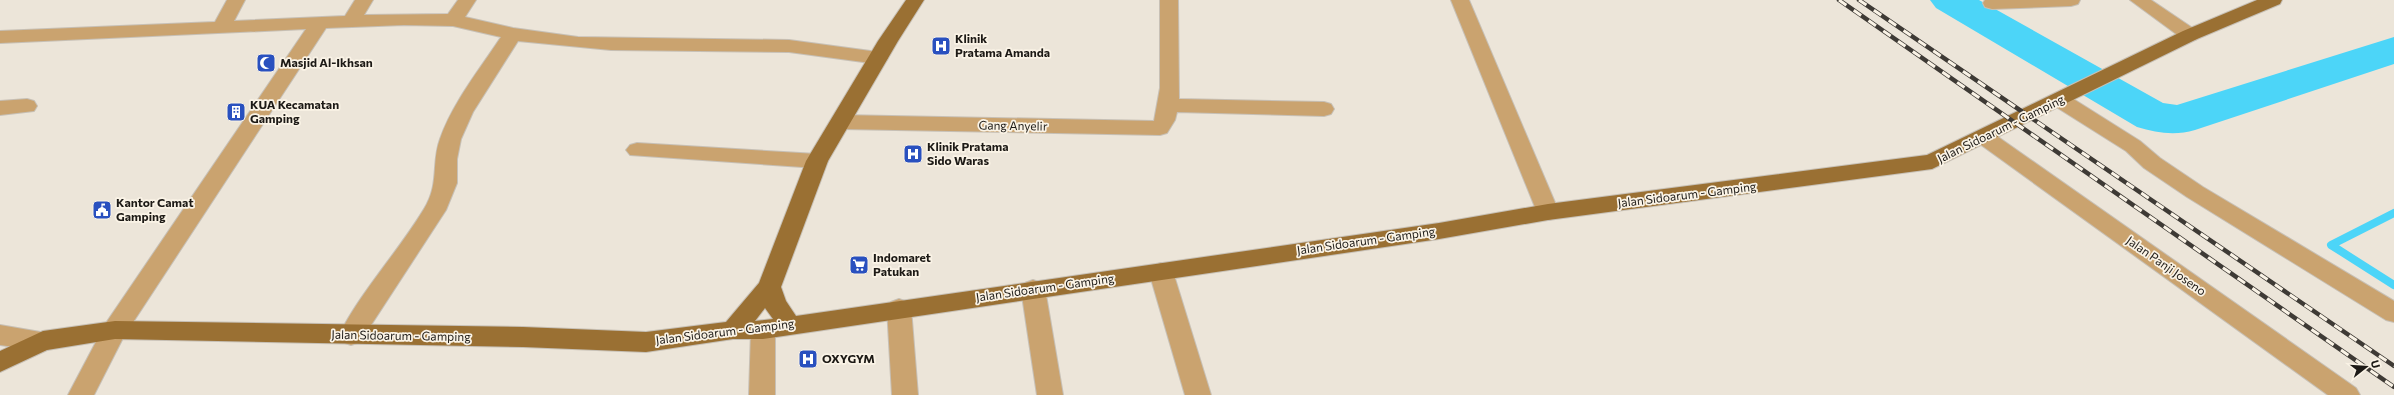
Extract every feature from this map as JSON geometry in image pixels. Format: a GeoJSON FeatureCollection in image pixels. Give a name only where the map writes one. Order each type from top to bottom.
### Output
{"type":"FeatureCollection","features":[{"type":"Feature","properties":{"kind":"main road"},"geometry":{"type":"LineString","coordinates":[[733,330],[769,287],[817,161],[878,58],[915,0]]}},
{"type":"Feature","properties":{"kind":"main road","name":"Jalan Sidoarum - Gamping"},"geometry":{"type":"LineString","coordinates":[[0,362],[43,341],[115,330],[523,337],[646,342],[733,330],[763,330],[789,324],[1161,272],[1432,232],[1548,212],[1845,175],[1932,162],[2068,97],[2190,36],[2273,0]]}},
{"type":"Feature","properties":{"kind":"main road"},"geometry":{"type":"LineString","coordinates":[[769,287],[776,304],[789,324]]}},
{"type":"Feature","properties":{"kind":"street"},"geometry":{"type":"LineString","coordinates":[[221,28],[236,0]]}},
{"type":"Feature","properties":{"kind":"street"},"geometry":{"type":"LineString","coordinates":[[351,21],[364,0]]}},
{"type":"Feature","properties":{"kind":"street"},"geometry":{"type":"LineString","coordinates":[[453,20],[468,0]]}},
{"type":"Feature","properties":{"kind":"street","name":"Gang Anyelir"},"geometry":{"type":"LineString","coordinates":[[840,122],[1154,129],[1163,125],[1170,105],[1169,0]]}},
{"type":"Feature","properties":{"kind":"street"},"geometry":{"type":"LineString","coordinates":[[1460,0],[1548,212]]}},
{"type":"Feature","properties":{"kind":"street"},"geometry":{"type":"LineString","coordinates":[[1992,3],[2071,0]]}},
{"type":"Feature","properties":{"kind":"street"},"geometry":{"type":"LineString","coordinates":[[2139,0],[2190,36]]}},
{"type":"Feature","properties":{"kind":"street"},"geometry":{"type":"LineString","coordinates":[[0,37],[351,21],[453,20],[535,38],[645,46],[776,45],[814,48],[878,58]]}},
{"type":"Feature","properties":{"kind":"street"},"geometry":{"type":"LineString","coordinates":[[81,395],[115,330],[320,23]]}},
{"type":"Feature","properties":{"kind":"street"},"geometry":{"type":"LineString","coordinates":[[351,335],[435,210],[446,183],[446,159],[450,139],[467,105],[513,34]]}},
{"type":"Feature","properties":{"kind":"street"},"geometry":{"type":"LineString","coordinates":[[2068,97],[2133,146],[2152,163],[2195,192],[2394,313]]}},
{"type":"Feature","properties":{"kind":"street"},"geometry":{"type":"LineString","coordinates":[[1170,105],[1324,109]]}},
{"type":"Feature","properties":{"kind":"street"},"geometry":{"type":"LineString","coordinates":[[0,108],[27,106]]}},
{"type":"Feature","properties":{"kind":"street","name":"Jalan Panji Joseno"},"geometry":{"type":"LineString","coordinates":[[1984,137],[2347,395]]}},
{"type":"Feature","properties":{"kind":"street"},"geometry":{"type":"LineString","coordinates":[[637,150],[817,161]]}},
{"type":"Feature","properties":{"kind":"street"},"geometry":{"type":"LineString","coordinates":[[1161,272],[1198,395]]}},
{"type":"Feature","properties":{"kind":"street"},"geometry":{"type":"LineString","coordinates":[[1033,289],[1050,395]]}},
{"type":"Feature","properties":{"kind":"street"},"geometry":{"type":"LineString","coordinates":[[899,308],[905,395]]}},
{"type":"Feature","properties":{"kind":"street"},"geometry":{"type":"LineString","coordinates":[[762,395],[763,330]]}},
{"type":"Feature","properties":{"kind":"street"},"geometry":{"type":"LineString","coordinates":[[0,335],[43,341]]}},
{"type":"Feature","properties":{"kind":"waterway"},"geometry":{"type":"LineString","coordinates":[[1950,0],[2153,117],[2179,120],[2394,50]]}},
{"type":"Feature","properties":{"kind":"waterway"},"geometry":{"type":"LineString","coordinates":[[2394,213],[2331,245],[2394,285]]}},
{"type":"Feature","properties":{"kind":"railway"},"geometry":{"type":"LineString","coordinates":[[1839,0],[2394,387]]}},
{"type":"Feature","properties":{"kind":"railway"},"geometry":{"type":"LineString","coordinates":[[1859,0],[2394,366]]}},
{"type":"Feature","properties":{"kind":"place","name":"Klinik Pratama Amanda"},"geometry":{"type":"Point","coordinates":[941,46]}},
{"type":"Feature","properties":{"kind":"place","name":"Masjid Al-Ikhsan"},"geometry":{"type":"Point","coordinates":[266,63]}},
{"type":"Feature","properties":{"kind":"place","name":"KUA Kecamatan Gamping"},"geometry":{"type":"Point","coordinates":[236,112]}},
{"type":"Feature","properties":{"kind":"place","name":"Klinik Pratama Sido Waras"},"geometry":{"type":"Point","coordinates":[913,154]}},
{"type":"Feature","properties":{"kind":"place","name":"Kantor Camat Gamping"},"geometry":{"type":"Point","coordinates":[102,210]}},
{"type":"Feature","properties":{"kind":"place","name":"Indomaret Patukan"},"geometry":{"type":"Point","coordinates":[859,265]}},
{"type":"Feature","properties":{"kind":"place","name":"OXYGYM"},"geometry":{"type":"Point","coordinates":[808,359]}}]}
